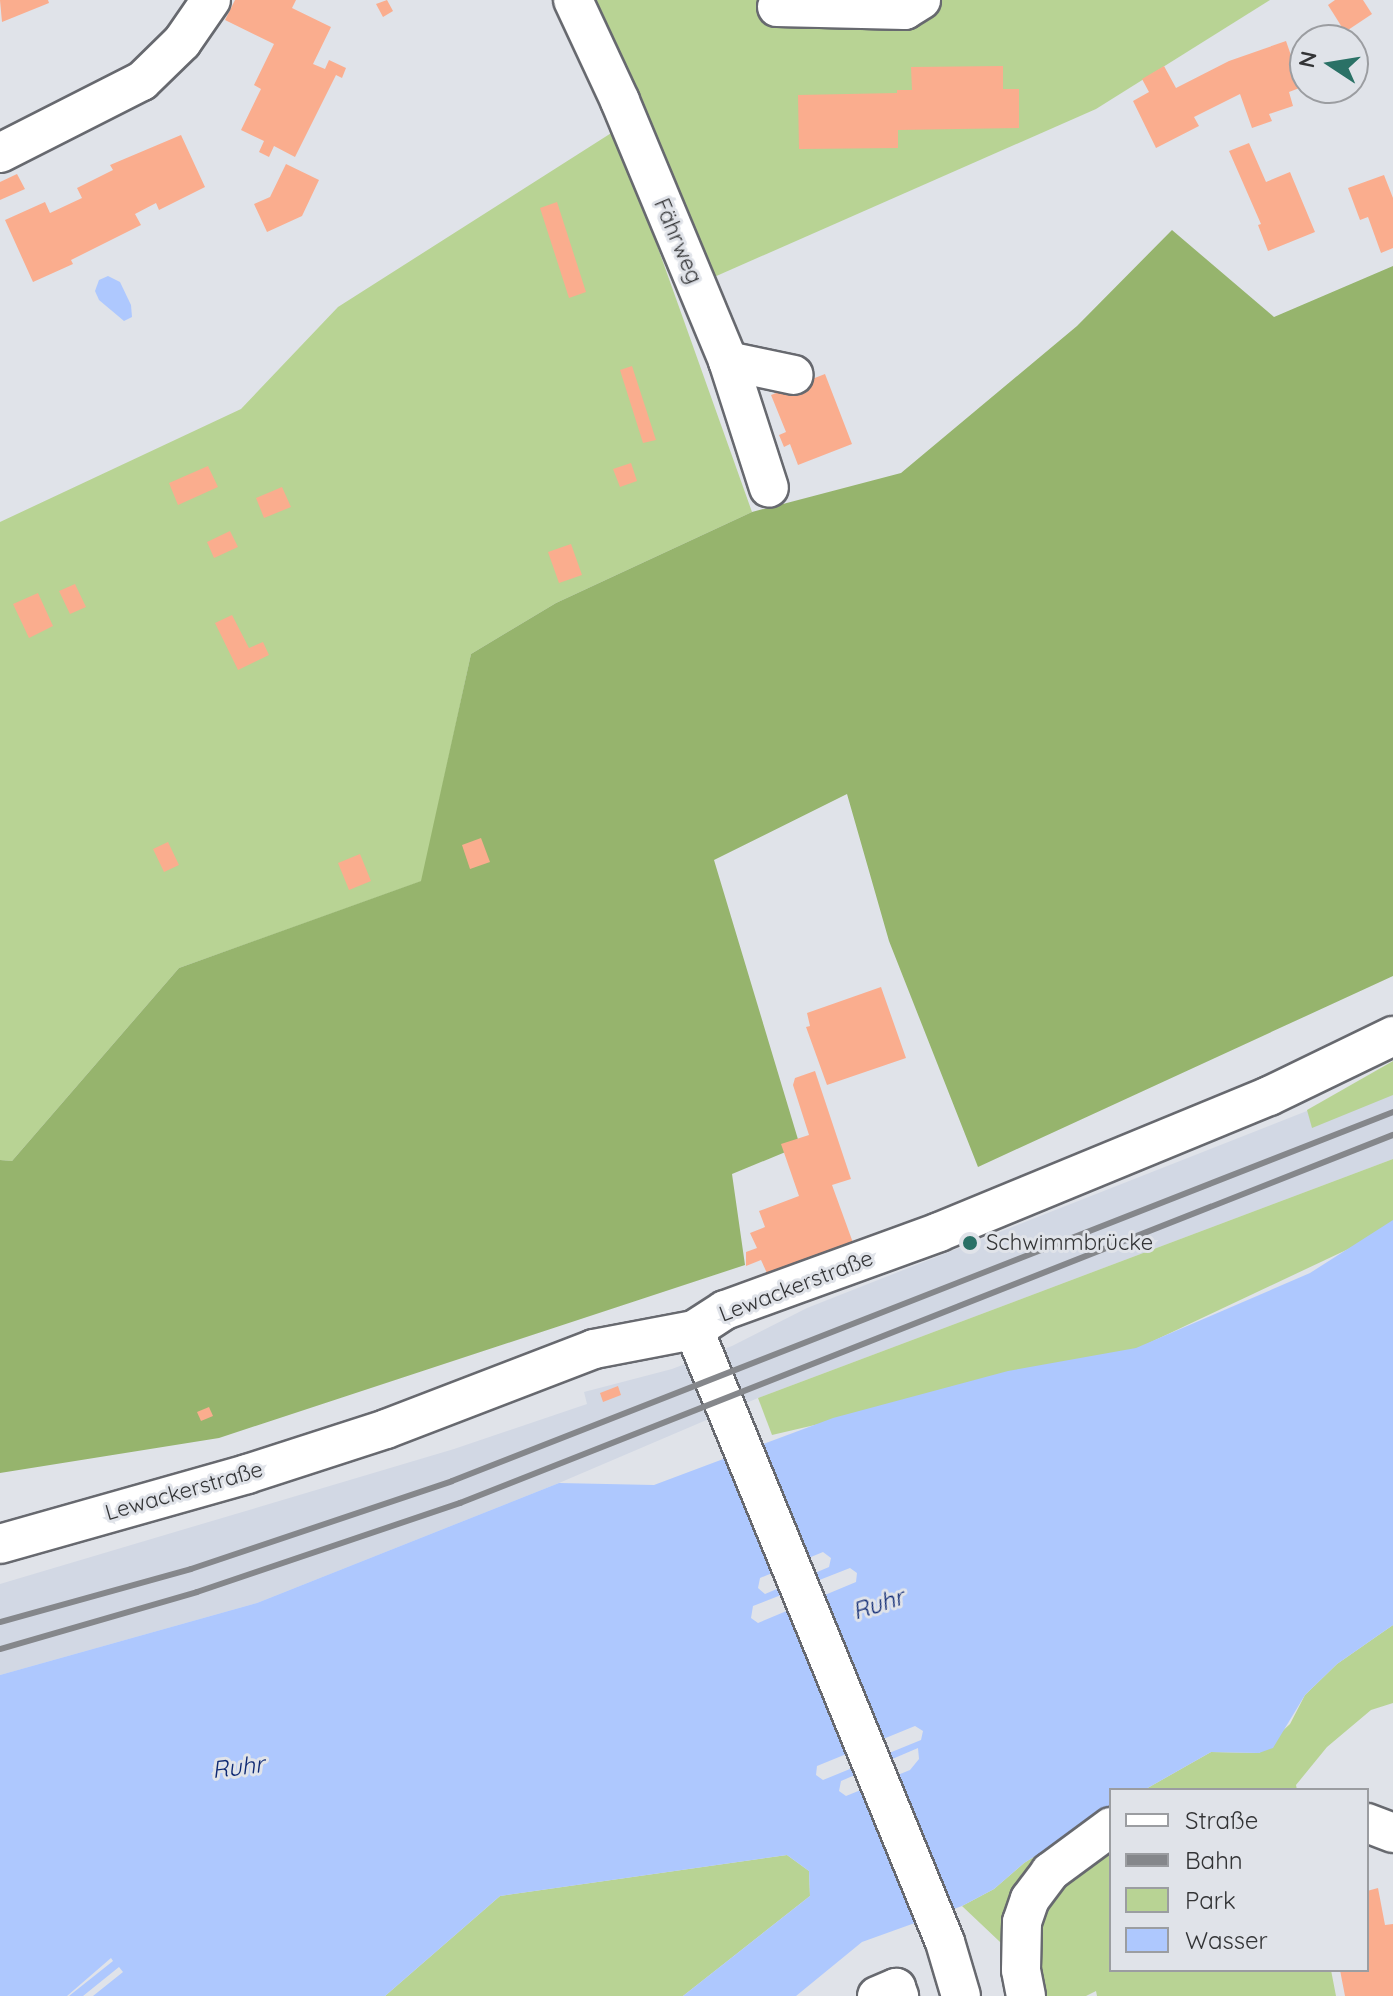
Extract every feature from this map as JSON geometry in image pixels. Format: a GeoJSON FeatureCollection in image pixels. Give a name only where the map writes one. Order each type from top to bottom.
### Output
{"type":"FeatureCollection","features":[{"type":"Feature","properties":{"kind":"street"},"geometry":{"type":"LineString","coordinates":[[0,153],[142,81],[182,42],[211,0]]}},
{"type":"Feature","properties":{"kind":"street","name":"Fährweg"},"geometry":{"type":"LineString","coordinates":[[573,0],[620,101],[728,361],[769,488]]}},
{"type":"Feature","properties":{"kind":"street"},"geometry":{"type":"LineString","coordinates":[[777,7],[905,10],[921,0]]}},
{"type":"Feature","properties":{"kind":"street"},"geometry":{"type":"LineString","coordinates":[[728,361],[794,375]]}},
{"type":"Feature","properties":{"kind":"street","name":"Lewackerstraße"},"geometry":{"type":"LineString","coordinates":[[0,1544],[247,1474],[386,1429],[594,1349],[694,1330],[725,1310],[948,1229],[1269,1096],[1393,1036]]}},
{"type":"Feature","properties":{"kind":"street"},"geometry":{"type":"LineString","coordinates":[[694,1330],[964,1991]]}},
{"type":"Feature","properties":{"kind":"street"},"geometry":{"type":"LineString","coordinates":[[1369,1824],[1393,1833]]}},
{"type":"Feature","properties":{"kind":"street"},"geometry":{"type":"LineString","coordinates":[[1026,1996],[1021,1970],[1022,1922],[1030,1899],[1050,1872],[1109,1828]]}},
{"type":"Feature","properties":{"kind":"shaded area"},"geometry":{"type":"Polygon","coordinates":[[[1393,1077],[1393,1159],[758,1398],[559,1483],[257,1603],[0,1675],[0,1584],[454,1449],[587,1404],[584,1392],[672,1369],[732,1346],[807,1308],[1393,1077]]]}},
{"type":"Feature","properties":{"kind":"green space"},"geometry":{"type":"Polygon","coordinates":[[[571,0],[1270,0],[1096,109],[696,285],[571,0]]]}},
{"type":"Feature","properties":{"kind":"green space"},"geometry":{"type":"Polygon","coordinates":[[[616,130],[752,512],[556,603],[471,654],[422,881],[179,968],[12,1161],[0,1160],[0,522],[241,409],[338,307],[616,130]]]}},
{"type":"Feature","properties":{"kind":"green space"},"geometry":{"type":"Polygon","coordinates":[[[1172,230],[1274,317],[1393,266],[1393,976],[978,1167],[889,941],[847,794],[714,860],[800,1146],[732,1174],[745,1265],[219,1438],[0,1473],[0,1160],[12,1161],[179,968],[421,881],[471,654],[556,603],[752,512],[901,473],[1077,326],[1172,230]]]}},
{"type":"Feature","properties":{"kind":"green space"},"geometry":{"type":"Polygon","coordinates":[[[1393,1061],[1393,1095],[1312,1128],[1307,1110],[1393,1061]]]}},
{"type":"Feature","properties":{"kind":"green space"},"geometry":{"type":"Polygon","coordinates":[[[1393,1159],[1393,1228],[1132,1351],[772,1435],[758,1398],[1393,1159]]]}},
{"type":"Feature","properties":{"kind":"green space"},"geometry":{"type":"Polygon","coordinates":[[[1393,1625],[1393,1703],[1371,1710],[1327,1747],[1297,1788],[1148,1788],[1211,1752],[1259,1753],[1290,1724],[1305,1695],[1337,1664],[1393,1625]]]}},
{"type":"Feature","properties":{"kind":"green space"},"geometry":{"type":"Polygon","coordinates":[[[1109,1810],[1109,1972],[1331,1972],[1336,1996],[1097,1996],[1096,1991],[1086,1996],[1035,1996],[1034,1974],[962,1906],[994,1889],[1024,1863],[1109,1810]]]}},
{"type":"Feature","properties":{"kind":"green space"},"geometry":{"type":"Polygon","coordinates":[[[787,1855],[809,1871],[810,1896],[683,1996],[385,1996],[500,1896],[787,1855]]]}},
{"type":"Feature","properties":{"kind":"water"},"geometry":{"type":"Polygon","coordinates":[[[108,276],[120,282],[131,305],[132,317],[124,321],[99,300],[95,291],[99,280],[108,276]]]}},
{"type":"Feature","properties":{"kind":"water","name":"Ruhr"},"geometry":{"type":"Polygon","coordinates":[[[1393,1220],[1393,1625],[1337,1664],[1305,1695],[1273,1748],[1259,1753],[1211,1752],[1148,1788],[1109,1788],[1109,1810],[1024,1863],[994,1889],[962,1906],[862,1942],[796,1996],[683,1996],[810,1896],[809,1871],[787,1855],[500,1896],[385,1996],[93,1996],[123,1972],[119,1967],[83,1996],[69,1996],[113,1961],[111,1958],[67,1996],[0,1996],[0,1675],[257,1603],[559,1483],[654,1485],[833,1418],[1008,1371],[1136,1348],[1310,1273],[1393,1220]],[[823,1552],[760,1578],[758,1588],[765,1594],[829,1567],[831,1558],[823,1552]],[[850,1568],[753,1606],[751,1618],[758,1623],[856,1582],[857,1573],[850,1568]],[[915,1726],[817,1766],[816,1775],[823,1780],[921,1740],[923,1731],[915,1726]],[[918,1748],[841,1781],[839,1791],[846,1796],[910,1770],[919,1759],[918,1748]]]}},
{"type":"Feature","properties":{"kind":"building"},"geometry":{"type":"Polygon","coordinates":[[[0,0],[48,0],[49,3],[2,22],[0,0]]]}},
{"type":"Feature","properties":{"kind":"building"},"geometry":{"type":"Polygon","coordinates":[[[235,0],[296,0],[292,8],[331,27],[313,64],[325,69],[329,60],[346,68],[342,78],[336,75],[295,157],[274,146],[269,157],[259,152],[264,141],[241,130],[261,89],[254,85],[274,44],[225,20],[235,0]]]}},
{"type":"Feature","properties":{"kind":"building"},"geometry":{"type":"Polygon","coordinates":[[[387,0],[393,11],[383,17],[376,4],[387,0]]]}},
{"type":"Feature","properties":{"kind":"building"},"geometry":{"type":"Polygon","coordinates":[[[1335,0],[1363,0],[1372,14],[1357,24],[1340,24],[1328,5],[1335,0]]]}},
{"type":"Feature","properties":{"kind":"building"},"geometry":{"type":"Polygon","coordinates":[[[1286,41],[1289,50],[1289,104],[1293,106],[1269,114],[1272,121],[1252,128],[1240,94],[1194,117],[1199,126],[1156,148],[1133,101],[1149,92],[1142,79],[1164,66],[1176,88],[1229,61],[1286,41]]]}},
{"type":"Feature","properties":{"kind":"building"},"geometry":{"type":"Polygon","coordinates":[[[1003,66],[1003,89],[1019,89],[1019,128],[898,130],[898,148],[799,149],[798,95],[912,90],[911,67],[1003,66]]]}},
{"type":"Feature","properties":{"kind":"building"},"geometry":{"type":"Polygon","coordinates":[[[181,135],[205,187],[159,210],[156,203],[135,214],[141,225],[71,260],[73,264],[33,282],[5,220],[45,202],[50,213],[82,198],[77,188],[113,170],[110,165],[181,135]]]}},
{"type":"Feature","properties":{"kind":"building"},"geometry":{"type":"Polygon","coordinates":[[[1249,143],[1266,182],[1290,172],[1315,232],[1268,251],[1258,225],[1261,224],[1229,151],[1249,143]]]}},
{"type":"Feature","properties":{"kind":"building"},"geometry":{"type":"Polygon","coordinates":[[[286,164],[319,180],[302,216],[267,232],[254,204],[270,197],[286,164]]]}},
{"type":"Feature","properties":{"kind":"building"},"geometry":{"type":"Polygon","coordinates":[[[17,174],[25,189],[0,200],[0,182],[17,174]]]}},
{"type":"Feature","properties":{"kind":"building"},"geometry":{"type":"Polygon","coordinates":[[[1384,175],[1393,198],[1393,248],[1381,253],[1368,217],[1360,220],[1348,188],[1384,175]]]}},
{"type":"Feature","properties":{"kind":"building"},"geometry":{"type":"Polygon","coordinates":[[[557,202],[586,292],[569,298],[540,208],[557,202]]]}},
{"type":"Feature","properties":{"kind":"building"},"geometry":{"type":"Polygon","coordinates":[[[632,366],[656,440],[643,443],[620,370],[632,366]]]}},
{"type":"Feature","properties":{"kind":"building"},"geometry":{"type":"Polygon","coordinates":[[[825,374],[852,444],[798,465],[790,444],[784,447],[779,435],[786,432],[771,395],[825,374]]]}},
{"type":"Feature","properties":{"kind":"building"},"geometry":{"type":"Polygon","coordinates":[[[631,463],[637,481],[620,487],[613,469],[631,463]]]}},
{"type":"Feature","properties":{"kind":"building"},"geometry":{"type":"Polygon","coordinates":[[[208,466],[218,487],[178,505],[169,483],[208,466]]]}},
{"type":"Feature","properties":{"kind":"building"},"geometry":{"type":"Polygon","coordinates":[[[282,487],[291,507],[264,518],[256,498],[282,487]]]}},
{"type":"Feature","properties":{"kind":"building"},"geometry":{"type":"Polygon","coordinates":[[[230,531],[238,547],[214,558],[207,542],[230,531]]]}},
{"type":"Feature","properties":{"kind":"building"},"geometry":{"type":"Polygon","coordinates":[[[571,544],[582,575],[559,583],[548,552],[571,544]]]}},
{"type":"Feature","properties":{"kind":"building"},"geometry":{"type":"Polygon","coordinates":[[[75,584],[86,607],[70,614],[59,591],[75,584]]]}},
{"type":"Feature","properties":{"kind":"building"},"geometry":{"type":"Polygon","coordinates":[[[38,593],[53,626],[29,638],[13,604],[38,593]]]}},
{"type":"Feature","properties":{"kind":"building"},"geometry":{"type":"Polygon","coordinates":[[[232,615],[249,648],[263,642],[269,655],[238,670],[215,623],[232,615]]]}},
{"type":"Feature","properties":{"kind":"building"},"geometry":{"type":"Polygon","coordinates":[[[481,838],[490,862],[470,869],[462,845],[481,838]]]}},
{"type":"Feature","properties":{"kind":"building"},"geometry":{"type":"Polygon","coordinates":[[[168,842],[179,865],[164,872],[153,849],[168,842]]]}},
{"type":"Feature","properties":{"kind":"building"},"geometry":{"type":"Polygon","coordinates":[[[360,854],[371,881],[349,890],[338,863],[360,854]]]}},
{"type":"Feature","properties":{"kind":"building"},"geometry":{"type":"Polygon","coordinates":[[[881,987],[906,1058],[827,1085],[806,1027],[810,1026],[807,1013],[881,987]]]}},
{"type":"Feature","properties":{"kind":"building"},"geometry":{"type":"Polygon","coordinates":[[[815,1071],[851,1179],[832,1185],[856,1251],[771,1282],[761,1260],[746,1266],[746,1252],[757,1248],[750,1233],[765,1227],[759,1211],[799,1196],[781,1144],[809,1135],[793,1085],[795,1078],[815,1071]]]}},
{"type":"Feature","properties":{"kind":"building"},"geometry":{"type":"Polygon","coordinates":[[[618,1386],[621,1395],[603,1402],[600,1393],[618,1386]]]}},
{"type":"Feature","properties":{"kind":"building"},"geometry":{"type":"Polygon","coordinates":[[[209,1407],[213,1416],[201,1421],[197,1412],[209,1407]]]}},
{"type":"Feature","properties":{"kind":"building"},"geometry":{"type":"Polygon","coordinates":[[[1378,1888],[1385,1925],[1393,1924],[1393,1996],[1345,1996],[1340,1972],[1369,1972],[1369,1890],[1378,1888]]]}},
{"type":"Feature","properties":{"kind":"railway"},"geometry":{"type":"LineString","coordinates":[[0,1622],[191,1569],[452,1481],[1393,1112]]}},
{"type":"Feature","properties":{"kind":"railway"},"geometry":{"type":"LineString","coordinates":[[0,1649],[197,1592],[460,1503],[1393,1135]]}},
{"type":"Feature","properties":{"kind":"place","name":"Schwimmbrücke"},"geometry":{"type":"Point","coordinates":[970,1243]}}]}
